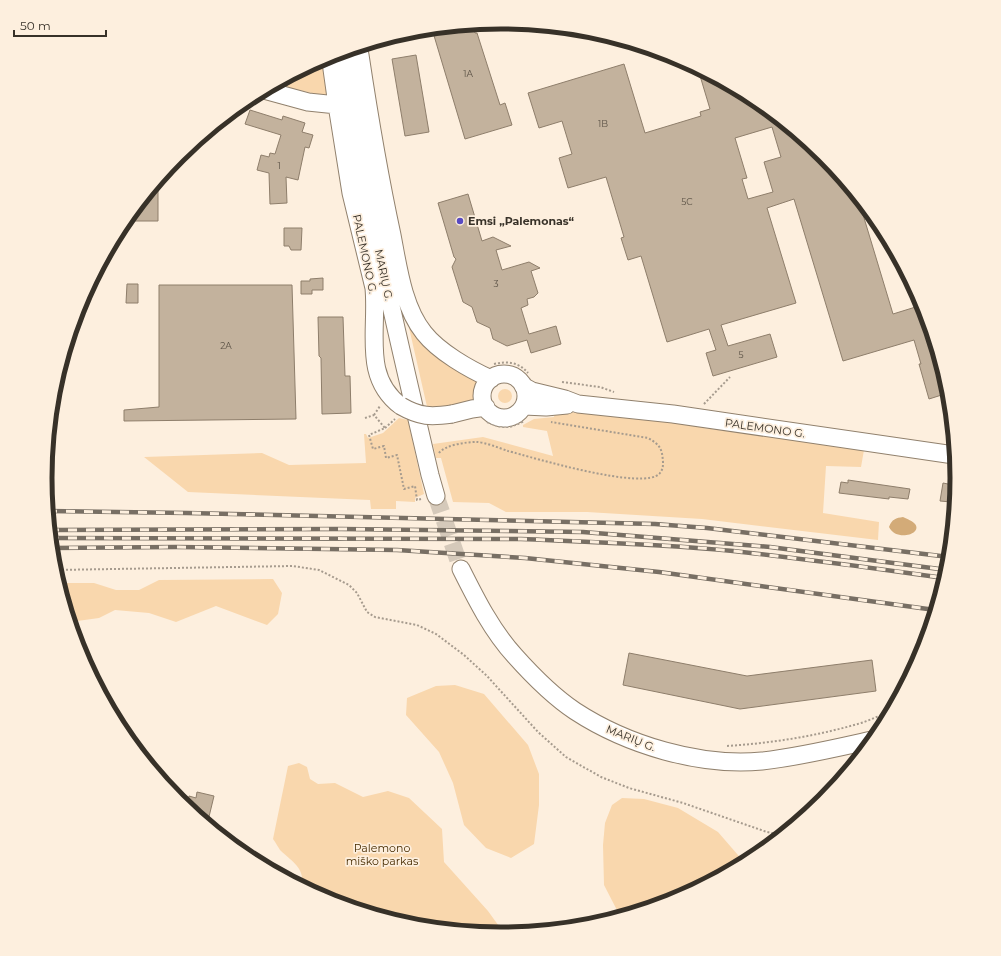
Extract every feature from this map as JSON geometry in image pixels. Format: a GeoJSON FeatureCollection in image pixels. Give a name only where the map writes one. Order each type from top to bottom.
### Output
{"type":"FeatureCollection","features":[{"type":"Feature","properties":{"kind":"street"},"geometry":{"type":"LineString","coordinates":[[359,52],[376,161],[397,261],[415,321],[434,344],[476,372],[491,372],[483,392],[483,400],[486,407],[497,417],[505,418],[513,416],[519,412],[524,406],[526,400],[527,381]]}},
{"type":"Feature","properties":{"kind":"street","name":"MARIŲ G."},"geometry":{"type":"LineString","coordinates":[[345,57],[375,234],[430,475],[429,497]]}},
{"type":"Feature","properties":{"kind":"street","name":"PALEMONO G."},"geometry":{"type":"LineString","coordinates":[[331,62],[351,193],[374,288],[374,361],[379,379],[386,392],[401,406],[412,412],[423,415],[435,416],[452,414],[486,407]]}},
{"type":"Feature","properties":{"kind":"street"},"geometry":{"type":"LineString","coordinates":[[271,92],[308,102],[337,105]]}},
{"type":"Feature","properties":{"kind":"street","name":"PALEMONO G."},"geometry":{"type":"LineString","coordinates":[[491,372],[498,376],[513,376],[519,380],[527,381],[532,391],[576,403],[673,414],[949,454]]}},
{"type":"Feature","properties":{"kind":"street","name":"PALEMONO G."},"geometry":{"type":"LineString","coordinates":[[524,406],[564,406],[576,403]]}},
{"type":"Feature","properties":{"kind":"street","name":"MARIŲ G."},"geometry":{"type":"LineString","coordinates":[[461,568],[477,600],[492,625],[514,655],[542,684],[575,711],[615,733],[651,748],[691,757],[729,761],[762,761],[860,747]]}},
{"type":"Feature","properties":{"kind":"path"},"geometry":{"type":"LineString","coordinates":[[491,372],[503,362],[518,364],[525,369],[527,381]]}},
{"type":"Feature","properties":{"kind":"path"},"geometry":{"type":"LineString","coordinates":[[702,406],[730,378]]}},
{"type":"Feature","properties":{"kind":"path"},"geometry":{"type":"LineString","coordinates":[[365,418],[374,415],[385,428],[369,435],[373,449],[384,446],[386,458],[397,455],[404,489],[415,486],[417,500],[429,497]]}},
{"type":"Feature","properties":{"kind":"path"},"geometry":{"type":"LineString","coordinates":[[438,456],[439,452],[447,446],[476,442],[561,466],[597,474],[652,479],[660,474],[663,468],[662,452],[657,443],[648,438],[546,421]]}},
{"type":"Feature","properties":{"kind":"path"},"geometry":{"type":"LineString","coordinates":[[61,570],[294,566],[319,570],[349,585],[357,593],[367,612],[375,617],[417,625],[436,634],[464,655],[487,676],[538,732],[566,757],[589,771],[629,788],[683,803],[775,834]]}},
{"type":"Feature","properties":{"kind":"path"},"geometry":{"type":"LineString","coordinates":[[724,746],[788,740],[863,723],[881,716]]}},
{"type":"Feature","properties":{"kind":"green space"},"geometry":{"type":"Polygon","coordinates":[[[327,64],[330,91],[324,96],[282,86],[327,64]]]}},
{"type":"Feature","properties":{"kind":"green space"},"geometry":{"type":"Polygon","coordinates":[[[405,310],[482,380],[477,389],[477,402],[428,411],[405,310]]]}},
{"type":"Feature","properties":{"kind":"green space"},"geometry":{"type":"Polygon","coordinates":[[[505,389],[510,391],[512,396],[510,401],[505,403],[500,401],[498,396],[500,391],[505,389]]]}},
{"type":"Feature","properties":{"kind":"green space"},"geometry":{"type":"Polygon","coordinates":[[[555,411],[695,425],[704,428],[864,450],[861,467],[826,466],[823,513],[879,522],[878,540],[702,519],[587,512],[506,512],[489,503],[453,502],[441,458],[436,458],[433,444],[483,437],[553,456],[547,431],[523,427],[523,425],[534,419],[554,417],[555,411]]]}},
{"type":"Feature","properties":{"kind":"green space"},"geometry":{"type":"Polygon","coordinates":[[[399,418],[408,420],[424,494],[415,498],[415,502],[396,501],[396,509],[371,509],[370,500],[188,492],[144,457],[262,453],[289,465],[366,463],[364,434],[366,434],[368,438],[383,433],[399,418]]]}},
{"type":"Feature","properties":{"kind":"green space"},"geometry":{"type":"Polygon","coordinates":[[[273,579],[282,593],[278,614],[267,625],[216,606],[176,622],[149,613],[115,610],[99,618],[75,621],[64,583],[94,583],[116,590],[139,590],[159,580],[273,579]]]}},
{"type":"Feature","properties":{"kind":"green space"},"geometry":{"type":"Polygon","coordinates":[[[455,685],[484,694],[528,745],[539,774],[539,805],[534,844],[511,858],[486,848],[464,825],[453,783],[439,752],[406,715],[407,698],[436,686],[455,685]]]}},
{"type":"Feature","properties":{"kind":"green space","name":"Palemono miško parkas"},"geometry":{"type":"Polygon","coordinates":[[[299,763],[307,767],[310,779],[318,784],[335,783],[363,797],[388,791],[409,798],[442,829],[444,862],[488,911],[500,927],[442,923],[384,912],[329,893],[302,881],[302,874],[300,870],[280,850],[273,839],[288,766],[299,763]]]}},
{"type":"Feature","properties":{"kind":"green space"},"geometry":{"type":"Polygon","coordinates":[[[622,798],[644,799],[678,808],[718,832],[740,857],[699,881],[672,893],[618,912],[604,885],[603,845],[605,823],[612,805],[622,798]]]}},
{"type":"Feature","properties":{"kind":"shaded area"},"geometry":{"type":"Polygon","coordinates":[[[903,517],[915,524],[915,531],[908,535],[892,532],[889,527],[894,519],[903,517]]]}},
{"type":"Feature","properties":{"kind":"building"},"geometry":{"type":"Polygon","coordinates":[[[474,30],[475,33],[477,33],[500,105],[505,103],[512,125],[465,139],[434,34],[474,30]]]}},
{"type":"Feature","properties":{"kind":"building"},"geometry":{"type":"Polygon","coordinates":[[[416,55],[429,132],[405,136],[392,59],[416,55]]]}},
{"type":"Feature","properties":{"kind":"building"},"geometry":{"type":"Polygon","coordinates":[[[624,64],[645,133],[701,116],[700,112],[710,109],[700,76],[750,105],[797,140],[838,182],[862,213],[893,314],[915,307],[926,334],[942,395],[929,399],[914,340],[843,361],[794,199],[767,208],[796,303],[721,325],[728,346],[770,334],[777,357],[713,376],[706,353],[716,350],[709,329],[667,342],[641,256],[628,260],[621,238],[624,237],[606,177],[568,188],[559,158],[572,154],[562,121],[539,128],[528,93],[624,64]],[[772,127],[735,138],[747,178],[742,179],[748,199],[773,192],[764,162],[781,157],[772,127]]]}},
{"type":"Feature","properties":{"kind":"building"},"geometry":{"type":"Polygon","coordinates":[[[250,110],[282,120],[283,116],[305,123],[302,132],[313,135],[309,148],[305,147],[298,180],[286,177],[287,203],[270,204],[269,173],[257,170],[261,155],[269,157],[270,153],[275,154],[281,135],[245,124],[250,110]]]}},
{"type":"Feature","properties":{"kind":"building"},"geometry":{"type":"Polygon","coordinates":[[[158,188],[158,221],[133,221],[158,188]]]}},
{"type":"Feature","properties":{"kind":"building"},"geometry":{"type":"Polygon","coordinates":[[[468,194],[482,241],[493,237],[511,246],[496,250],[502,270],[529,262],[540,268],[531,271],[538,293],[534,297],[527,299],[528,305],[521,308],[529,334],[556,326],[561,344],[531,353],[527,340],[507,346],[493,339],[490,328],[477,322],[472,307],[463,302],[452,267],[456,259],[454,257],[438,203],[468,194]]]}},
{"type":"Feature","properties":{"kind":"building"},"geometry":{"type":"Polygon","coordinates":[[[284,228],[302,228],[301,250],[291,250],[289,246],[284,246],[284,228]]]}},
{"type":"Feature","properties":{"kind":"building"},"geometry":{"type":"Polygon","coordinates":[[[323,278],[323,290],[312,290],[312,294],[301,294],[301,281],[310,281],[310,279],[323,278]]]}},
{"type":"Feature","properties":{"kind":"building"},"geometry":{"type":"Polygon","coordinates":[[[127,284],[138,284],[138,303],[126,303],[127,284]]]}},
{"type":"Feature","properties":{"kind":"building"},"geometry":{"type":"Polygon","coordinates":[[[159,285],[292,285],[296,419],[124,421],[124,410],[159,407],[159,285]]]}},
{"type":"Feature","properties":{"kind":"building"},"geometry":{"type":"Polygon","coordinates":[[[318,317],[343,317],[345,376],[350,376],[351,413],[322,414],[321,358],[319,356],[318,317]]]}},
{"type":"Feature","properties":{"kind":"building"},"geometry":{"type":"Polygon","coordinates":[[[848,480],[910,489],[908,499],[889,497],[889,499],[839,493],[841,482],[848,483],[848,480]]]}},
{"type":"Feature","properties":{"kind":"building"},"geometry":{"type":"Polygon","coordinates":[[[943,483],[950,484],[949,502],[940,501],[943,483]]]}},
{"type":"Feature","properties":{"kind":"building"},"geometry":{"type":"Polygon","coordinates":[[[629,653],[747,676],[872,660],[876,691],[740,709],[623,685],[629,653]]]}},
{"type":"Feature","properties":{"kind":"building"},"geometry":{"type":"Polygon","coordinates":[[[197,792],[214,796],[208,819],[188,800],[189,796],[196,798],[197,792]]]}},
{"type":"Feature","properties":{"kind":"tunnel"},"geometry":{"type":"LineString","coordinates":[[436,496],[461,569]]}},
{"type":"Feature","properties":{"kind":"railway"},"geometry":{"type":"LineString","coordinates":[[52,511],[655,524],[707,528],[943,556]]}},
{"type":"Feature","properties":{"kind":"railway"},"geometry":{"type":"LineString","coordinates":[[54,530],[341,529],[583,532],[770,547],[940,569]]}},
{"type":"Feature","properties":{"kind":"railway"},"geometry":{"type":"LineString","coordinates":[[55,538],[521,539],[601,542],[733,551],[938,577]]}},
{"type":"Feature","properties":{"kind":"railway"},"geometry":{"type":"LineString","coordinates":[[57,548],[176,547],[397,550],[525,558],[659,572],[930,609]]}},
{"type":"Feature","properties":{"kind":"place","name":"Emsi „Palemonas“"},"geometry":{"type":"Point","coordinates":[460,221]}}]}
